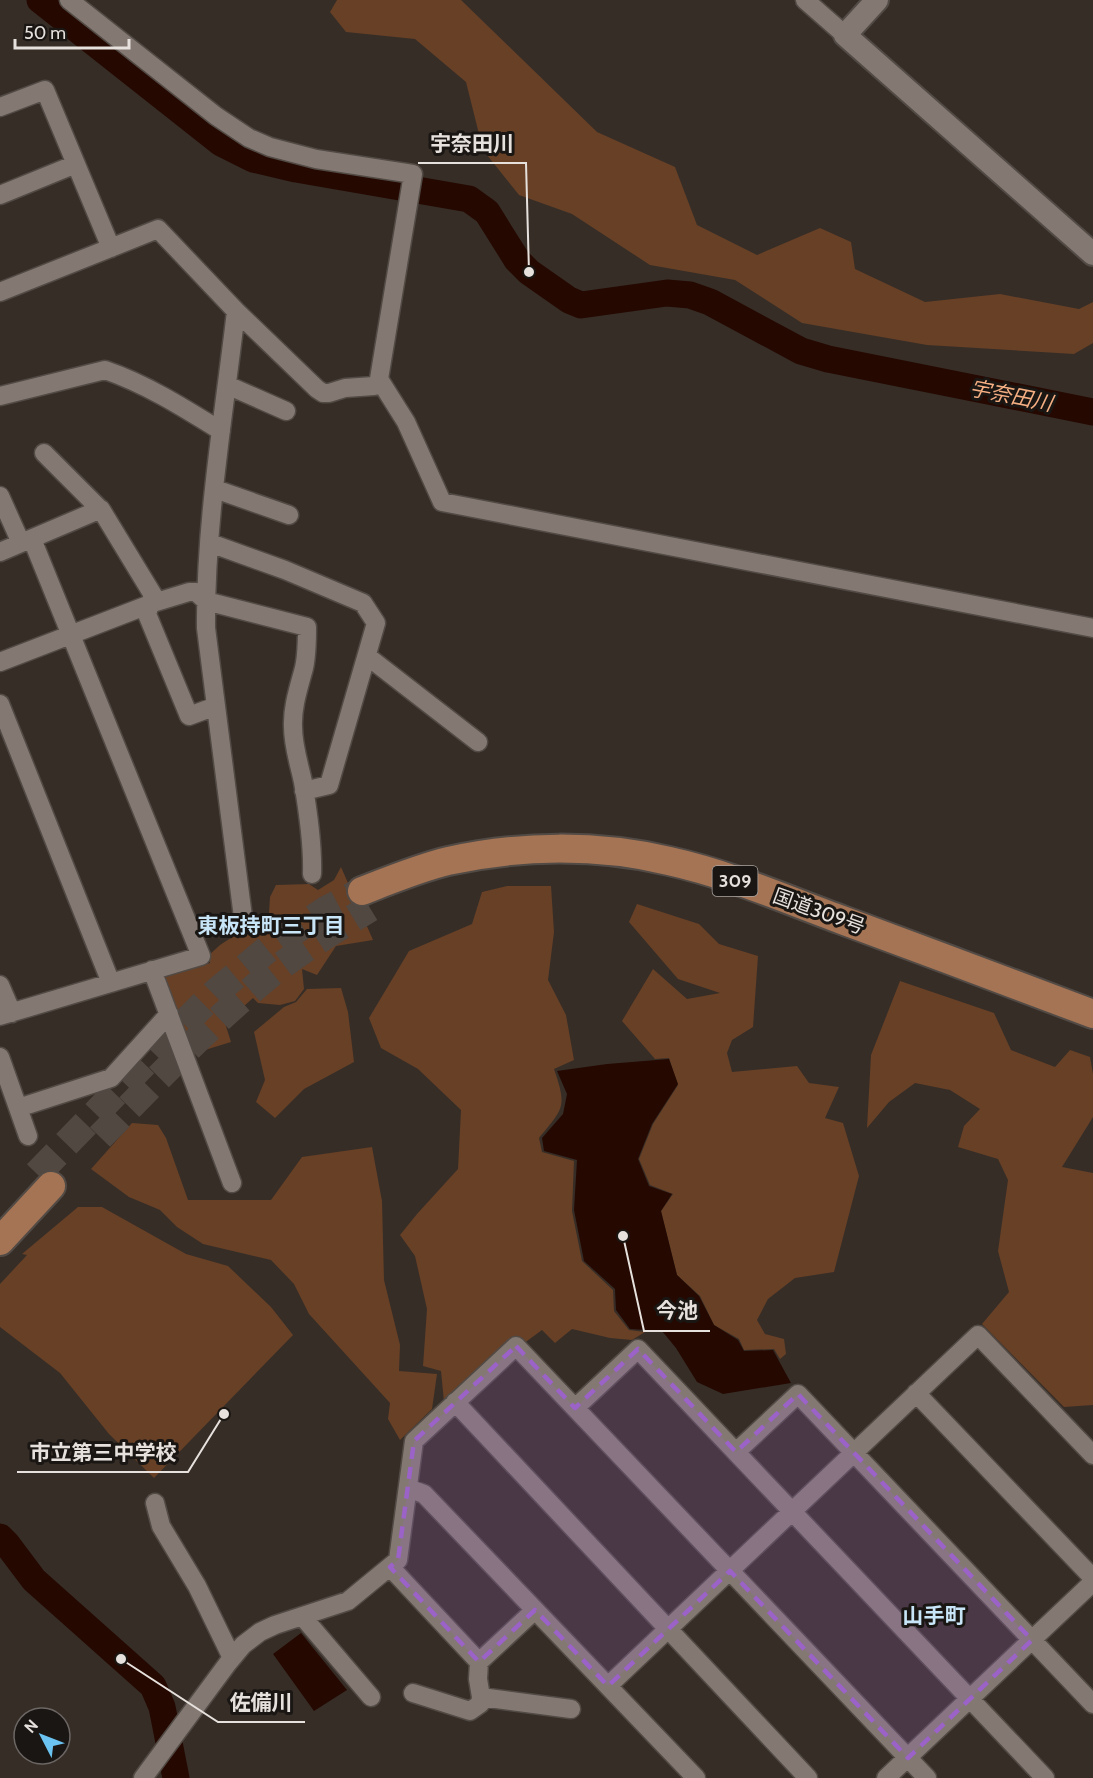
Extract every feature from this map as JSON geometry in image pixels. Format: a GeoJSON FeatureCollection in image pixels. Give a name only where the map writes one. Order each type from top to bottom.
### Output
{"type":"FeatureCollection","features":[{"type":"Feature","properties":{"kind":"highway","name":"国道309号"},"geometry":{"type":"LineString","coordinates":[[1093,1014],[758,889],[670,861],[626,852],[526,849],[447,861],[366,900],[490,870],[586,867],[657,877],[701,888],[1093,1033]]}},
{"type":"Feature","properties":{"kind":"highway"},"geometry":{"type":"LineString","coordinates":[[0,1214],[44,1180],[0,1241]]}},
{"type":"Feature","properties":{"kind":"street"},"geometry":{"type":"LineString","coordinates":[[69,0],[216,116],[249,138],[297,155],[413,174],[380,382],[406,422],[442,502],[1093,628]]}},
{"type":"Feature","properties":{"kind":"street"},"geometry":{"type":"LineString","coordinates":[[805,0],[1093,254]]}},
{"type":"Feature","properties":{"kind":"street"},"geometry":{"type":"LineString","coordinates":[[845,35],[877,0]]}},
{"type":"Feature","properties":{"kind":"street"},"geometry":{"type":"LineString","coordinates":[[0,107],[45,90],[111,248]]}},
{"type":"Feature","properties":{"kind":"street"},"geometry":{"type":"LineString","coordinates":[[0,195],[76,164]]}},
{"type":"Feature","properties":{"kind":"street"},"geometry":{"type":"LineString","coordinates":[[0,292],[158,229],[236,311],[323,393],[374,386],[380,382]]}},
{"type":"Feature","properties":{"kind":"street"},"geometry":{"type":"LineString","coordinates":[[236,311],[215,489],[206,628],[244,925]]}},
{"type":"Feature","properties":{"kind":"street"},"geometry":{"type":"LineString","coordinates":[[0,396],[105,370],[175,403],[221,431]]}},
{"type":"Feature","properties":{"kind":"street"},"geometry":{"type":"LineString","coordinates":[[227,385],[286,411]]}},
{"type":"Feature","properties":{"kind":"street"},"geometry":{"type":"LineString","coordinates":[[44,453],[101,509],[153,595],[147,614],[189,716],[216,706]]}},
{"type":"Feature","properties":{"kind":"street"},"geometry":{"type":"LineString","coordinates":[[215,489],[289,515]]}},
{"type":"Feature","properties":{"kind":"street"},"geometry":{"type":"LineString","coordinates":[[0,496],[27,541],[71,634],[201,956],[6,1014],[0,987]]}},
{"type":"Feature","properties":{"kind":"street"},"geometry":{"type":"LineString","coordinates":[[0,552],[101,509]]}},
{"type":"Feature","properties":{"kind":"street"},"geometry":{"type":"LineString","coordinates":[[210,543],[285,570],[363,603],[376,623],[329,785],[304,791]]}},
{"type":"Feature","properties":{"kind":"street"},"geometry":{"type":"LineString","coordinates":[[0,662],[150,604],[189,592],[196,592],[206,601],[307,627],[304,669],[299,681],[292,724],[311,843],[312,874]]}},
{"type":"Feature","properties":{"kind":"street"},"geometry":{"type":"LineString","coordinates":[[367,656],[477,742]]}},
{"type":"Feature","properties":{"kind":"street"},"geometry":{"type":"LineString","coordinates":[[0,704],[111,983]]}},
{"type":"Feature","properties":{"kind":"street"},"geometry":{"type":"LineString","coordinates":[[152,970],[232,1183]]}},
{"type":"Feature","properties":{"kind":"street"},"geometry":{"type":"LineString","coordinates":[[18,1108],[111,1078],[169,1014]]}},
{"type":"Feature","properties":{"kind":"street"},"geometry":{"type":"LineString","coordinates":[[0,1058],[28,1136]]}},
{"type":"Feature","properties":{"kind":"street"},"geometry":{"type":"LineString","coordinates":[[608,1686],[978,1335],[1093,1455]]}},
{"type":"Feature","properties":{"kind":"street"},"geometry":{"type":"LineString","coordinates":[[146,1774],[243,1645],[260,1632],[348,1600],[398,1560],[414,1441],[516,1346],[927,1778]]}},
{"type":"Feature","properties":{"kind":"street"},"geometry":{"type":"LineString","coordinates":[[575,1408],[638,1349],[1045,1778]]}},
{"type":"Feature","properties":{"kind":"street"},"geometry":{"type":"LineString","coordinates":[[886,1778],[1093,1580],[916,1393]]}},
{"type":"Feature","properties":{"kind":"street"},"geometry":{"type":"LineString","coordinates":[[736,1452],[798,1394],[1093,1704]]}},
{"type":"Feature","properties":{"kind":"street"},"geometry":{"type":"LineString","coordinates":[[455,1402],[808,1778]]}},
{"type":"Feature","properties":{"kind":"street"},"geometry":{"type":"LineString","coordinates":[[408,1488],[424,1494],[696,1778]]}},
{"type":"Feature","properties":{"kind":"street"},"geometry":{"type":"LineString","coordinates":[[155,1503],[154,1507],[161,1526],[197,1586],[232,1658]]}},
{"type":"Feature","properties":{"kind":"street"},"geometry":{"type":"LineString","coordinates":[[390,1567],[479,1662]]}},
{"type":"Feature","properties":{"kind":"street"},"geometry":{"type":"LineString","coordinates":[[413,1693],[470,1711],[480,1704],[479,1662],[535,1610]]}},
{"type":"Feature","properties":{"kind":"street"},"geometry":{"type":"LineString","coordinates":[[302,1616],[371,1697]]}},
{"type":"Feature","properties":{"kind":"street"},"geometry":{"type":"LineString","coordinates":[[481,1697],[571,1709]]}},
{"type":"Feature","properties":{"kind":"highlighted area"},"geometry":{"type":"Polygon","coordinates":[[[516,1346],[575,1408],[638,1349],[736,1452],[798,1394],[1032,1640],[908,1758],[730,1571],[608,1686],[535,1610],[479,1662],[390,1567],[398,1560],[414,1441],[516,1346]]]}},
{"type":"Feature","properties":{"kind":"shaded area"},"geometry":{"type":"Polygon","coordinates":[[[337,0],[461,0],[597,132],[675,167],[697,225],[757,255],[820,228],[851,242],[855,269],[925,302],[1000,294],[1079,309],[1093,302],[1093,343],[1074,354],[927,345],[802,323],[735,280],[650,265],[572,214],[519,195],[483,150],[466,82],[415,39],[346,32],[330,12],[337,0]]]}},
{"type":"Feature","properties":{"kind":"shaded area"},"geometry":{"type":"Polygon","coordinates":[[[341,867],[373,940],[336,946],[317,975],[302,969],[304,989],[295,1001],[280,1005],[258,1003],[253,998],[225,1023],[231,1042],[192,1054],[165,977],[210,963],[209,955],[220,945],[269,913],[270,897],[276,885],[309,884],[318,890],[334,880],[341,867]]]}},
{"type":"Feature","properties":{"kind":"shaded area"},"geometry":{"type":"Polygon","coordinates":[[[507,886],[551,886],[554,932],[548,980],[566,1015],[574,1060],[554,1069],[562,1100],[554,1120],[539,1138],[542,1152],[574,1161],[572,1211],[582,1261],[613,1290],[614,1311],[629,1330],[645,1332],[632,1340],[610,1338],[572,1329],[555,1343],[542,1330],[444,1402],[441,1371],[423,1366],[427,1309],[415,1256],[400,1235],[458,1169],[461,1110],[418,1069],[381,1048],[369,1018],[409,951],[472,924],[482,892],[507,886]]]}},
{"type":"Feature","properties":{"kind":"shaded area"},"geometry":{"type":"Polygon","coordinates":[[[637,904],[699,924],[719,944],[758,956],[753,1027],[732,1040],[727,1053],[732,1072],[797,1066],[809,1083],[839,1087],[825,1118],[843,1123],[859,1176],[834,1272],[795,1278],[768,1299],[757,1320],[765,1334],[784,1339],[786,1354],[780,1359],[774,1349],[744,1350],[739,1339],[714,1325],[700,1296],[677,1275],[661,1211],[673,1194],[650,1185],[639,1159],[653,1124],[678,1085],[669,1058],[655,1059],[622,1021],[653,969],[687,999],[720,993],[678,979],[629,922],[637,904]]]}},
{"type":"Feature","properties":{"kind":"shaded area"},"geometry":{"type":"Polygon","coordinates":[[[900,981],[994,1013],[1011,1050],[1055,1067],[1070,1050],[1090,1057],[1093,1074],[1093,1117],[1062,1167],[1093,1173],[1093,1405],[1064,1407],[982,1324],[1009,1292],[998,1251],[1008,1180],[998,1159],[958,1147],[964,1126],[980,1109],[950,1090],[915,1083],[889,1102],[867,1128],[871,1055],[900,981]]]}},
{"type":"Feature","properties":{"kind":"shaded area"},"geometry":{"type":"Polygon","coordinates":[[[341,988],[348,1012],[354,1062],[304,1089],[275,1118],[256,1102],[265,1080],[254,1032],[284,1007],[296,1002],[307,989],[341,988]]]}},
{"type":"Feature","properties":{"kind":"shaded area"},"geometry":{"type":"Polygon","coordinates":[[[669,1059],[678,1084],[652,1124],[638,1159],[649,1186],[672,1194],[661,1211],[677,1275],[699,1296],[714,1325],[738,1340],[744,1351],[773,1350],[791,1383],[723,1394],[697,1382],[676,1348],[662,1331],[630,1329],[616,1310],[615,1289],[584,1261],[574,1210],[577,1160],[544,1151],[542,1138],[563,1114],[567,1094],[557,1071],[669,1059]]]}},
{"type":"Feature","properties":{"kind":"shaded area"},"geometry":{"type":"Polygon","coordinates":[[[132,1123],[158,1125],[166,1138],[188,1200],[271,1200],[302,1157],[372,1147],[382,1201],[384,1280],[400,1345],[399,1371],[437,1374],[432,1409],[400,1440],[388,1419],[390,1403],[309,1314],[294,1284],[271,1260],[203,1244],[177,1227],[160,1210],[129,1197],[91,1169],[132,1123]]]}},
{"type":"Feature","properties":{"kind":"shaded area"},"geometry":{"type":"Polygon","coordinates":[[[78,1207],[102,1207],[186,1254],[228,1266],[271,1307],[293,1335],[154,1478],[109,1434],[60,1373],[0,1327],[0,1284],[27,1255],[22,1254],[78,1207]]]}},
{"type":"Feature","properties":{"kind":"shaded area"},"geometry":{"type":"Polygon","coordinates":[[[301,1633],[347,1690],[314,1711],[273,1654],[301,1633]]]}},
{"type":"Feature","properties":{"kind":"waterway","name":"宇奈田川"},"geometry":{"type":"LineString","coordinates":[[40,0],[221,143],[253,159],[296,169],[469,199],[487,212],[517,260],[529,272],[569,300],[581,305],[667,293],[690,295],[710,302],[801,351],[828,359],[1093,412]]}},
{"type":"Feature","properties":{"kind":"waterway"},"geometry":{"type":"LineString","coordinates":[[0,1537],[34,1580],[153,1686],[162,1707],[176,1778]]}},
{"type":"Feature","properties":{"kind":"tunnel"},"geometry":{"type":"LineString","coordinates":[[37,1174],[216,992],[269,948],[326,910],[362,891]]}},
{"type":"Feature","properties":{"kind":"tunnel"},"geometry":{"type":"LineString","coordinates":[[100,1137],[202,1035],[267,977],[304,950],[370,908]]}},
{"type":"Feature","properties":{"kind":"place","name":"宇奈田川"},"geometry":{"type":"Point","coordinates":[529,272]}},
{"type":"Feature","properties":{"kind":"place","name":"今池"},"geometry":{"type":"Point","coordinates":[623,1236]}},
{"type":"Feature","properties":{"kind":"place","name":"市立第三中学校"},"geometry":{"type":"Point","coordinates":[224,1414]}},
{"type":"Feature","properties":{"kind":"place","name":"佐備川"},"geometry":{"type":"Point","coordinates":[121,1659]}},
{"type":"Feature","properties":{"kind":"district","name":"東板持町三丁目"},"geometry":{"type":"Point","coordinates":[271,926]}},
{"type":"Feature","properties":{"kind":"district","name":"山手町"},"geometry":{"type":"Point","coordinates":[934,1616]}}]}
